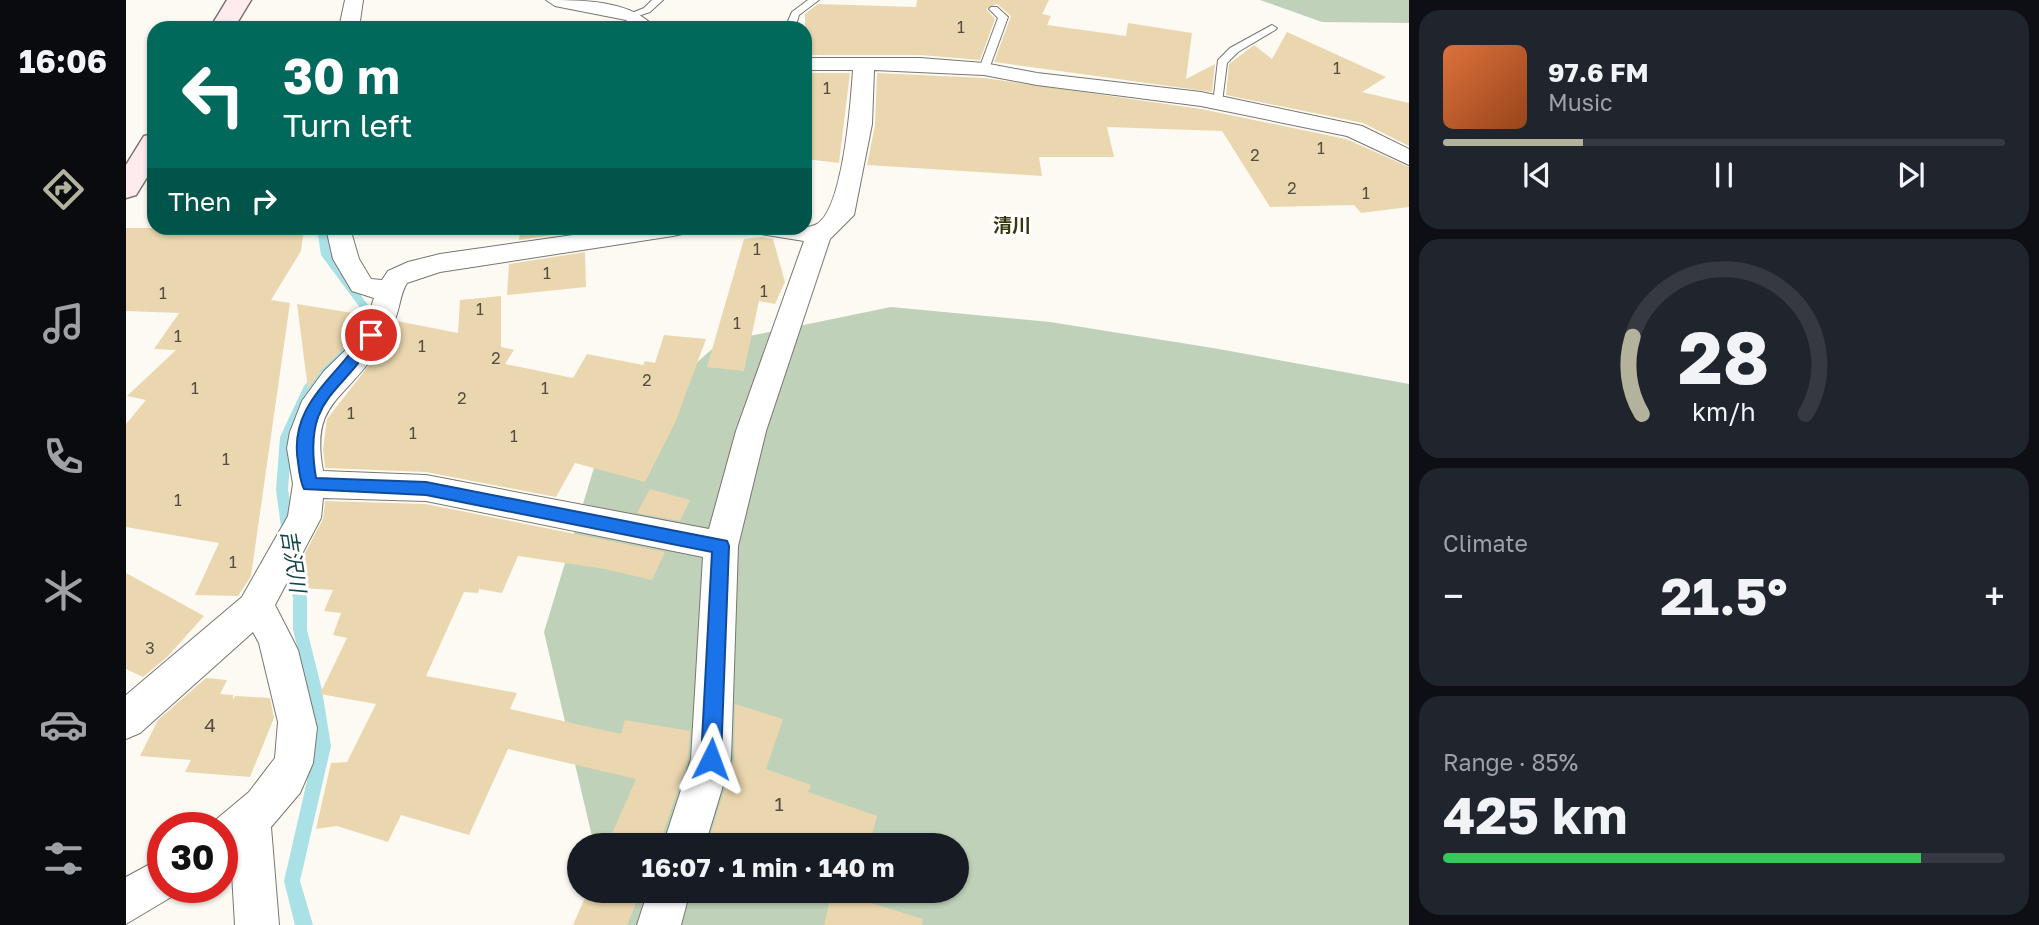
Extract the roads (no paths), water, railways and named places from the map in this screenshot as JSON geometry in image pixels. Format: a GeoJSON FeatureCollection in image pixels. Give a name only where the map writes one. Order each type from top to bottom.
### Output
{"type":"FeatureCollection","features":[{"type":"Feature","properties":{"kind":"main road"},"geometry":{"type":"LineString","coordinates":[[226,21],[239,0]]}},
{"type":"Feature","properties":{"kind":"main road"},"geometry":{"type":"LineString","coordinates":[[126,189],[147,154]]}},
{"type":"Feature","properties":{"kind":"street"},"geometry":{"type":"LineString","coordinates":[[350,21],[354,0]]}},
{"type":"Feature","properties":{"kind":"street"},"geometry":{"type":"LineString","coordinates":[[555,0],[639,21]]}},
{"type":"Feature","properties":{"kind":"street"},"geometry":{"type":"LineString","coordinates":[[812,64],[920,64],[984,69],[1037,79],[1217,102],[1354,131],[1409,158]]}},
{"type":"Feature","properties":{"kind":"street"},"geometry":{"type":"LineString","coordinates":[[688,833],[711,759],[721,546],[751,431],[819,235],[842,215],[861,124],[864,64]]}},
{"type":"Feature","properties":{"kind":"street"},"geometry":{"type":"LineString","coordinates":[[812,234],[819,235]]}},
{"type":"Feature","properties":{"kind":"street"},"geometry":{"type":"LineString","coordinates":[[340,235],[346,259],[361,285],[376,290],[390,289]]}},
{"type":"Feature","properties":{"kind":"street"},"geometry":{"type":"LineString","coordinates":[[126,720],[256,608],[304,518],[309,484],[303,448],[305,432],[317,401],[362,351],[381,319],[390,289],[397,277],[417,268],[628,235]]}},
{"type":"Feature","properties":{"kind":"street"},"geometry":{"type":"LineString","coordinates":[[309,484],[426,488],[721,546]]}},
{"type":"Feature","properties":{"kind":"street"},"geometry":{"type":"LineString","coordinates":[[238,828],[274,797],[291,766],[298,730],[274,629],[256,608]]}},
{"type":"Feature","properties":{"kind":"street"},"geometry":{"type":"LineString","coordinates":[[238,839],[257,925]]}},
{"type":"Feature","properties":{"kind":"street"},"geometry":{"type":"LineString","coordinates":[[126,902],[147,888]]}},
{"type":"Feature","properties":{"kind":"street"},"geometry":{"type":"LineString","coordinates":[[659,925],[665,903]]}},
{"type":"Feature","properties":{"kind":"lane"},"geometry":{"type":"LineString","coordinates":[[639,21],[657,0]]}},
{"type":"Feature","properties":{"kind":"lane"},"geometry":{"type":"LineString","coordinates":[[793,21],[796,14],[814,0]]}},
{"type":"Feature","properties":{"kind":"lane"},"geometry":{"type":"LineString","coordinates":[[984,69],[1003,17],[994,9]]}},
{"type":"Feature","properties":{"kind":"lane"},"geometry":{"type":"LineString","coordinates":[[1217,102],[1222,62],[1234,50],[1272,29]]}},
{"type":"Feature","properties":{"kind":"waterway","name":"吉沢川"},"geometry":{"type":"LineString","coordinates":[[289,534],[282,490],[286,437],[308,389],[346,345],[366,309],[326,255],[323,235]]}},
{"type":"Feature","properties":{"kind":"waterway","name":"吉沢川"},"geometry":{"type":"LineString","coordinates":[[292,552],[300,598],[300,630],[315,690],[323,746],[292,881],[304,925]]}},
{"type":"Feature","properties":{"kind":"district","name":"清川"},"geometry":{"type":"Point","coordinates":[1012,225]}}]}
